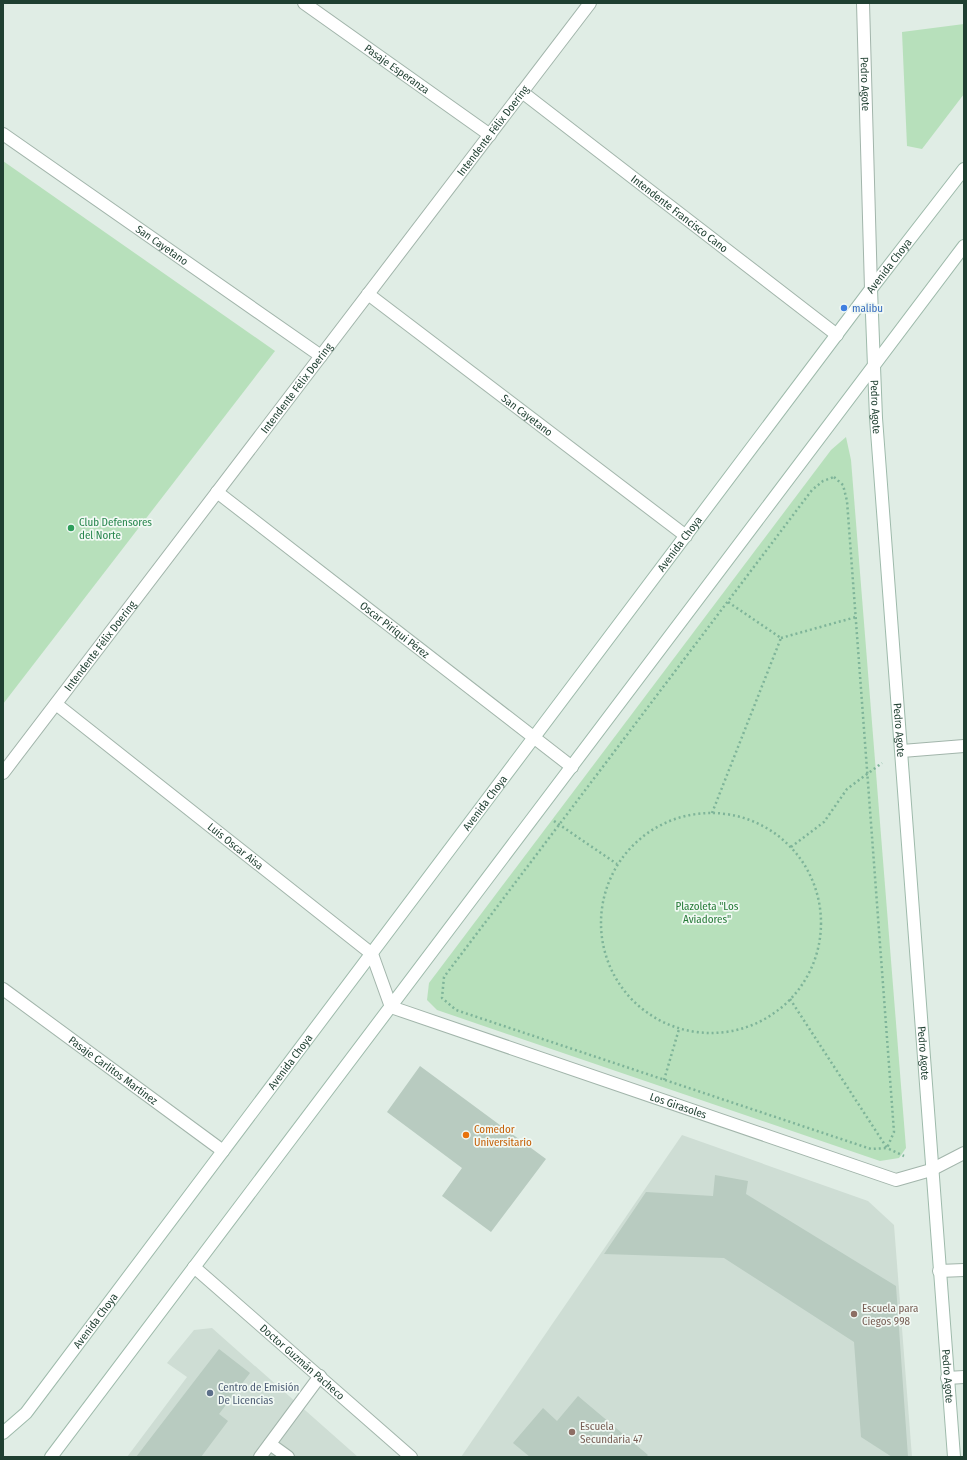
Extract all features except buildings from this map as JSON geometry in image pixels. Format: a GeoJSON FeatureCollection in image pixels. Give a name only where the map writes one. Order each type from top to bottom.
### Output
{"type":"FeatureCollection","features":[{"type":"Feature","properties":{"kind":"street","name":"Pasaje Esperanza"},"geometry":{"type":"LineString","coordinates":[[304,3],[490,135]]}},
{"type":"Feature","properties":{"kind":"street","name":"Intendente Félix Doering"},"geometry":{"type":"LineString","coordinates":[[3,773],[590,3]]}},
{"type":"Feature","properties":{"kind":"street","name":"Pedro Agote"},"geometry":{"type":"LineString","coordinates":[[862,3],[876,418],[954,1457]]}},
{"type":"Feature","properties":{"kind":"street","name":"Intendente Francisco Cano"},"geometry":{"type":"LineString","coordinates":[[522,92],[837,335]]}},
{"type":"Feature","properties":{"kind":"street","name":"San Cayetano"},"geometry":{"type":"LineString","coordinates":[[3,134],[322,356]]}},
{"type":"Feature","properties":{"kind":"street","name":"Avenida Choya"},"geometry":{"type":"LineString","coordinates":[[3,1432],[26,1413],[871,289],[964,170]]}},
{"type":"Feature","properties":{"kind":"street"},"geometry":{"type":"LineString","coordinates":[[51,1457],[964,246]]}},
{"type":"Feature","properties":{"kind":"street","name":"San Cayetano"},"geometry":{"type":"LineString","coordinates":[[368,294],[686,536]]}},
{"type":"Feature","properties":{"kind":"street","name":"Oscar Piriqui Pérez"},"geometry":{"type":"LineString","coordinates":[[217,492],[572,767]]}},
{"type":"Feature","properties":{"kind":"street","name":"Luis Oscar Aisa"},"geometry":{"type":"LineString","coordinates":[[56,704],[372,954]]}},
{"type":"Feature","properties":{"kind":"street"},"geometry":{"type":"LineString","coordinates":[[902,751],[964,746]]}},
{"type":"Feature","properties":{"kind":"street"},"geometry":{"type":"LineString","coordinates":[[372,954],[391,1007]]}},
{"type":"Feature","properties":{"kind":"street","name":"Pasaje Carlitos Martínez"},"geometry":{"type":"LineString","coordinates":[[3,989],[223,1151]]}},
{"type":"Feature","properties":{"kind":"street","name":"Los Girasoles"},"geometry":{"type":"LineString","coordinates":[[391,1007],[896,1180],[932,1170],[964,1153]]}},
{"type":"Feature","properties":{"kind":"street","name":"Doctor Guzmán Pacheco"},"geometry":{"type":"LineString","coordinates":[[194,1267],[411,1457]]}},
{"type":"Feature","properties":{"kind":"street"},"geometry":{"type":"LineString","coordinates":[[939,1271],[964,1270]]}},
{"type":"Feature","properties":{"kind":"street"},"geometry":{"type":"LineString","coordinates":[[260,1457],[320,1376]]}},
{"type":"Feature","properties":{"kind":"street"},"geometry":{"type":"LineString","coordinates":[[948,1378],[964,1377]]}},
{"type":"Feature","properties":{"kind":"street"},"geometry":{"type":"LineString","coordinates":[[270,1444],[288,1457]]}},
{"type":"Feature","properties":{"kind":"path"},"geometry":{"type":"LineString","coordinates":[[834,477],[843,485],[847,501],[894,1132],[887,1148],[870,1150],[456,1010],[442,998],[444,977],[812,490],[823,481],[834,477]]}},
{"type":"Feature","properties":{"kind":"path"},"geometry":{"type":"LineString","coordinates":[[728,602],[781,638],[856,617]]}},
{"type":"Feature","properties":{"kind":"path"},"geometry":{"type":"LineString","coordinates":[[712,813],[781,638]]}},
{"type":"Feature","properties":{"kind":"path"},"geometry":{"type":"LineString","coordinates":[[791,847],[824,822],[847,789],[868,773],[902,751]]}},
{"type":"Feature","properties":{"kind":"path"},"geometry":{"type":"LineString","coordinates":[[539,811],[617,864]]}},
{"type":"Feature","properties":{"kind":"path"},"geometry":{"type":"LineString","coordinates":[[712,813],[738,816],[764,827],[791,847],[810,875],[820,906],[820,940],[810,972],[790,999],[767,1018],[739,1029],[709,1033],[679,1028],[649,1014],[624,991],[607,962],[600,929],[604,895],[617,864],[635,842],[658,826],[684,816],[712,813]]}},
{"type":"Feature","properties":{"kind":"path"},"geometry":{"type":"LineString","coordinates":[[790,999],[887,1148],[932,1170]]}},
{"type":"Feature","properties":{"kind":"path"},"geometry":{"type":"LineString","coordinates":[[664,1080],[679,1028]]}},
{"type":"Feature","properties":{"kind":"shaded area"},"geometry":{"type":"Polygon","coordinates":[[[682,1135],[868,1201],[894,1225],[912,1457],[461,1457],[682,1135]]]}},
{"type":"Feature","properties":{"kind":"shaded area"},"geometry":{"type":"Polygon","coordinates":[[[212,1328],[358,1457],[127,1457],[187,1377],[167,1363],[194,1330],[212,1328]]]}},
{"type":"Feature","properties":{"kind":"green space"},"geometry":{"type":"Polygon","coordinates":[[[964,24],[964,94],[922,149],[907,146],[902,32],[964,24]]]}},
{"type":"Feature","properties":{"kind":"green space","name":"Club Defensores del Norte"},"geometry":{"type":"Polygon","coordinates":[[[3,161],[275,351],[3,704],[3,161]]]}},
{"type":"Feature","properties":{"kind":"green space","name":"Plazoleta \"Los Aviadores\""},"geometry":{"type":"Polygon","coordinates":[[[846,437],[851,460],[906,1148],[899,1158],[880,1161],[437,1010],[427,1000],[429,983],[831,450],[846,437]]]}},
{"type":"Feature","properties":{"kind":"place","name":"malibu"},"geometry":{"type":"Point","coordinates":[844,308]}},
{"type":"Feature","properties":{"kind":"place","name":"Club Defensores del Norte"},"geometry":{"type":"Point","coordinates":[71,528]}},
{"type":"Feature","properties":{"kind":"place","name":"Comedor Universitario"},"geometry":{"type":"Point","coordinates":[466,1135]}},
{"type":"Feature","properties":{"kind":"place","name":"Escuela para Ciegos 998"},"geometry":{"type":"Point","coordinates":[854,1314]}},
{"type":"Feature","properties":{"kind":"place","name":"Centro de Emisión De Licencias"},"geometry":{"type":"Point","coordinates":[210,1393]}},
{"type":"Feature","properties":{"kind":"place","name":"Escuela Secundaria 47"},"geometry":{"type":"Point","coordinates":[572,1432]}}]}
